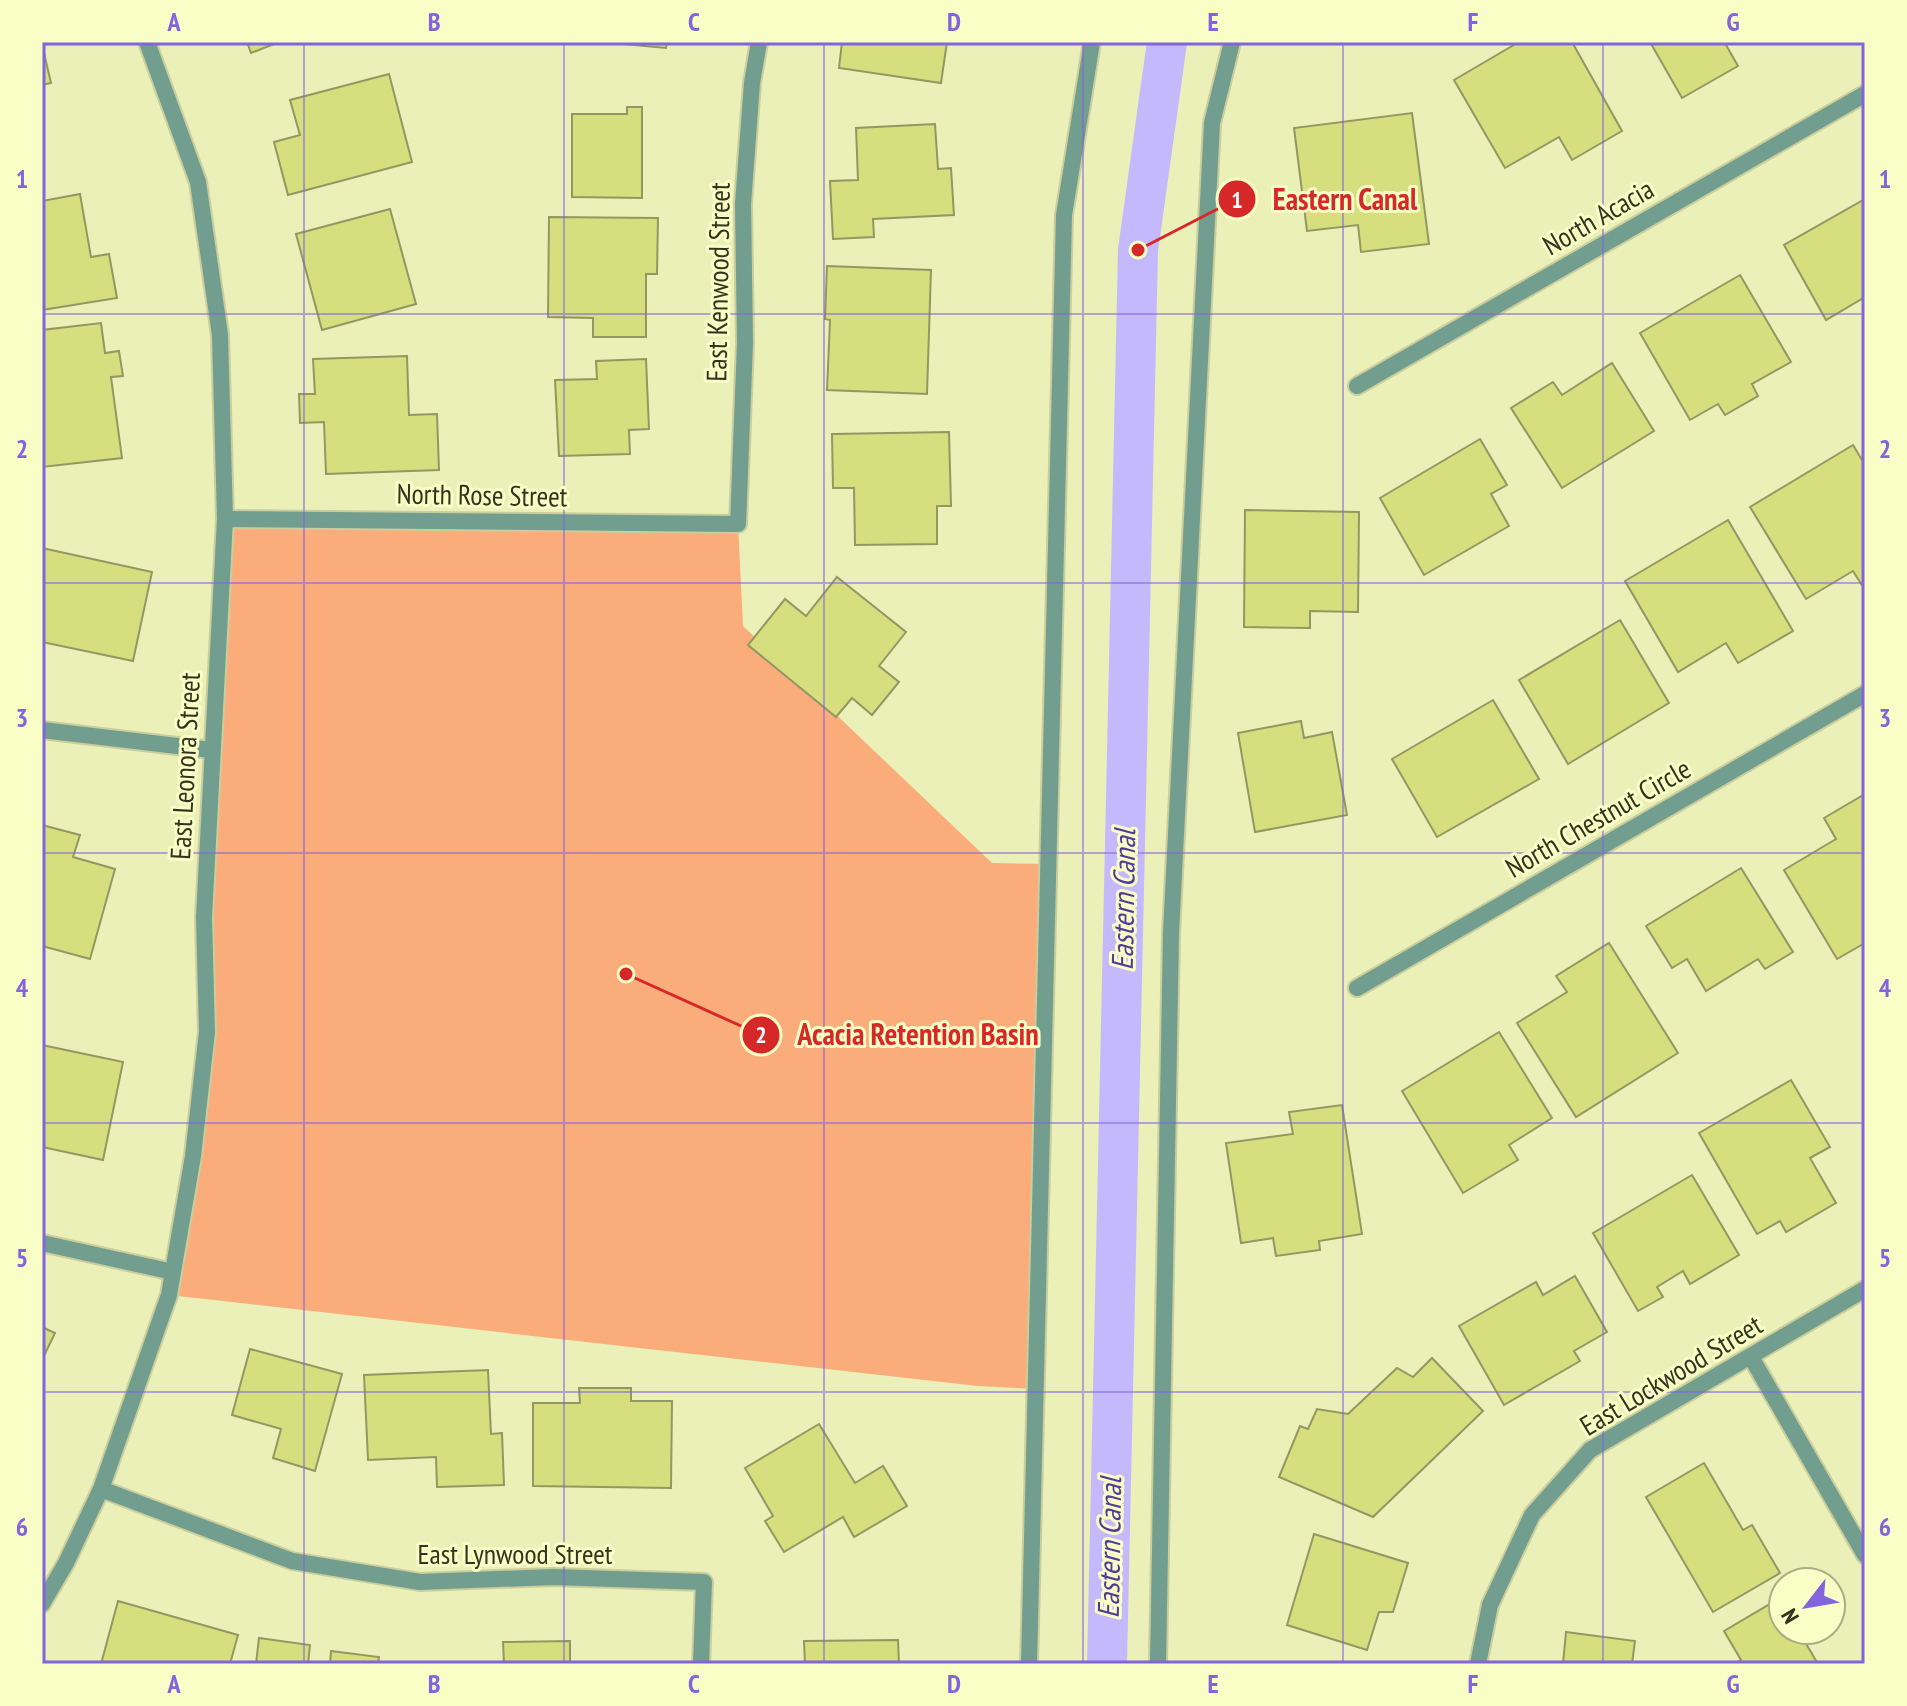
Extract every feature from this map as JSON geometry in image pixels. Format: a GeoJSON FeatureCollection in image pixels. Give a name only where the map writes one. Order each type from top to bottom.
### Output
{"type":"FeatureCollection","features":[{"type":"Feature","properties":{"kind":"street","name":"East Leonora Street"},"geometry":{"type":"LineString","coordinates":[[101,1489],[169,1295],[193,1156],[207,1032],[204,917],[225,519],[220,335],[198,182],[147,42]]}},
{"type":"Feature","properties":{"kind":"street","name":"East Kenwood Street"},"geometry":{"type":"LineString","coordinates":[[738,524],[745,343],[743,204],[752,83],[759,42]]}},
{"type":"Feature","properties":{"kind":"street"},"geometry":{"type":"LineString","coordinates":[[1029,1664],[1064,215],[1092,42]]}},
{"type":"Feature","properties":{"kind":"street"},"geometry":{"type":"LineString","coordinates":[[1158,1664],[1171,933],[1212,123],[1232,42]]}},
{"type":"Feature","properties":{"kind":"street","name":"North Acacia"},"geometry":{"type":"LineString","coordinates":[[1357,386],[1865,94]]}},
{"type":"Feature","properties":{"kind":"street","name":"North Rose Street"},"geometry":{"type":"LineString","coordinates":[[225,519],[738,524]]}},
{"type":"Feature","properties":{"kind":"street","name":"North Chestnut Circle"},"geometry":{"type":"LineString","coordinates":[[1357,988],[1865,694]]}},
{"type":"Feature","properties":{"kind":"street"},"geometry":{"type":"LineString","coordinates":[[42,730],[211,750]]}},
{"type":"Feature","properties":{"kind":"street"},"geometry":{"type":"LineString","coordinates":[[42,1243],[173,1272]]}},
{"type":"Feature","properties":{"kind":"street","name":"East Lockwood Street"},"geometry":{"type":"LineString","coordinates":[[1478,1664],[1490,1605],[1532,1515],[1590,1450],[1865,1289]]}},
{"type":"Feature","properties":{"kind":"street"},"geometry":{"type":"LineString","coordinates":[[1751,1357],[1865,1555]]}},
{"type":"Feature","properties":{"kind":"street"},"geometry":{"type":"LineString","coordinates":[[42,1604],[66,1563],[101,1489]]}},
{"type":"Feature","properties":{"kind":"street","name":"East Lynwood Street"},"geometry":{"type":"LineString","coordinates":[[101,1489],[292,1561],[420,1582],[553,1577],[704,1582],[701,1664]]}},
{"type":"Feature","properties":{"kind":"shaded area"},"geometry":{"type":"Polygon","coordinates":[[[225,519],[738,524],[743,626],[992,863],[1049,864],[1036,1389],[978,1386],[169,1295],[207,1032],[225,519]]]}},
{"type":"Feature","properties":{"kind":"building"},"geometry":{"type":"Polygon","coordinates":[[[247,42],[279,42],[251,53],[247,42]]]}},
{"type":"Feature","properties":{"kind":"building"},"geometry":{"type":"Polygon","coordinates":[[[601,42],[667,42],[666,48],[601,42]]]}},
{"type":"Feature","properties":{"kind":"building"},"geometry":{"type":"Polygon","coordinates":[[[842,42],[947,42],[941,83],[839,68],[842,42]]]}},
{"type":"Feature","properties":{"kind":"building"},"geometry":{"type":"Polygon","coordinates":[[[1519,42],[1572,42],[1622,131],[1572,160],[1559,137],[1505,168],[1454,80],[1519,42]]]}},
{"type":"Feature","properties":{"kind":"building"},"geometry":{"type":"Polygon","coordinates":[[[1650,42],[1732,42],[1726,45],[1738,66],[1682,98],[1650,42]]]}},
{"type":"Feature","properties":{"kind":"building"},"geometry":{"type":"Polygon","coordinates":[[[42,44],[51,83],[42,85],[42,44]]]}},
{"type":"Feature","properties":{"kind":"building"},"geometry":{"type":"Polygon","coordinates":[[[389,74],[412,162],[288,195],[274,142],[300,135],[290,100],[389,74]]]}},
{"type":"Feature","properties":{"kind":"building"},"geometry":{"type":"Polygon","coordinates":[[[627,107],[642,107],[642,198],[572,197],[572,114],[627,114],[627,107]]]}},
{"type":"Feature","properties":{"kind":"building"},"geometry":{"type":"Polygon","coordinates":[[[1412,113],[1429,244],[1361,252],[1358,225],[1307,231],[1294,128],[1412,113]]]}},
{"type":"Feature","properties":{"kind":"building"},"geometry":{"type":"Polygon","coordinates":[[[935,124],[938,169],[951,168],[954,215],[873,219],[874,237],[833,239],[830,181],[858,180],[856,128],[935,124]]]}},
{"type":"Feature","properties":{"kind":"building"},"geometry":{"type":"Polygon","coordinates":[[[80,194],[91,257],[109,254],[117,298],[42,310],[42,201],[80,194]]]}},
{"type":"Feature","properties":{"kind":"building"},"geometry":{"type":"Polygon","coordinates":[[[1865,199],[1865,297],[1826,320],[1784,245],[1865,199]]]}},
{"type":"Feature","properties":{"kind":"building"},"geometry":{"type":"Polygon","coordinates":[[[390,209],[416,304],[322,330],[296,234],[390,209]]]}},
{"type":"Feature","properties":{"kind":"building"},"geometry":{"type":"Polygon","coordinates":[[[549,217],[658,218],[657,274],[646,274],[646,337],[593,337],[593,318],[548,317],[549,217]]]}},
{"type":"Feature","properties":{"kind":"building"},"geometry":{"type":"Polygon","coordinates":[[[827,266],[931,270],[927,394],[827,390],[830,320],[825,319],[827,266]]]}},
{"type":"Feature","properties":{"kind":"building"},"geometry":{"type":"Polygon","coordinates":[[[1740,275],[1791,362],[1752,384],[1758,396],[1725,415],[1718,404],[1690,420],[1640,333],[1740,275]]]}},
{"type":"Feature","properties":{"kind":"building"},"geometry":{"type":"Polygon","coordinates":[[[101,323],[105,353],[119,351],[123,376],[111,377],[122,458],[42,467],[42,330],[101,323]]]}},
{"type":"Feature","properties":{"kind":"building"},"geometry":{"type":"Polygon","coordinates":[[[407,356],[409,415],[437,414],[439,470],[326,474],[324,422],[300,423],[299,394],[315,394],[313,359],[407,356]]]}},
{"type":"Feature","properties":{"kind":"building"},"geometry":{"type":"Polygon","coordinates":[[[646,359],[649,429],[629,430],[630,454],[559,456],[555,380],[597,379],[596,361],[646,359]]]}},
{"type":"Feature","properties":{"kind":"building"},"geometry":{"type":"Polygon","coordinates":[[[1612,363],[1654,431],[1562,488],[1511,408],[1553,382],[1562,395],[1612,363]]]}},
{"type":"Feature","properties":{"kind":"building"},"geometry":{"type":"Polygon","coordinates":[[[949,432],[951,506],[937,506],[937,544],[855,545],[854,488],[833,488],[832,434],[949,432]]]}},
{"type":"Feature","properties":{"kind":"building"},"geometry":{"type":"Polygon","coordinates":[[[1480,439],[1507,485],[1491,494],[1509,526],[1424,575],[1380,498],[1480,439]]]}},
{"type":"Feature","properties":{"kind":"building"},"geometry":{"type":"Polygon","coordinates":[[[1853,445],[1865,465],[1865,590],[1853,571],[1806,599],[1750,507],[1853,445]]]}},
{"type":"Feature","properties":{"kind":"building"},"geometry":{"type":"Polygon","coordinates":[[[1245,510],[1359,512],[1358,612],[1310,611],[1310,628],[1244,627],[1245,510]]]}},
{"type":"Feature","properties":{"kind":"building"},"geometry":{"type":"Polygon","coordinates":[[[1728,520],[1793,631],[1738,663],[1726,643],[1678,672],[1625,581],[1728,520]]]}},
{"type":"Feature","properties":{"kind":"building"},"geometry":{"type":"Polygon","coordinates":[[[42,548],[152,572],[133,661],[42,642],[42,548]]]}},
{"type":"Feature","properties":{"kind":"building"},"geometry":{"type":"Polygon","coordinates":[[[837,577],[906,632],[879,666],[899,682],[872,715],[852,698],[836,717],[748,645],[785,599],[806,616],[837,577]]]}},
{"type":"Feature","properties":{"kind":"building"},"geometry":{"type":"Polygon","coordinates":[[[1620,620],[1669,703],[1568,764],[1519,680],[1620,620]]]}},
{"type":"Feature","properties":{"kind":"building"},"geometry":{"type":"Polygon","coordinates":[[[1493,700],[1539,779],[1437,837],[1392,759],[1493,700]]]}},
{"type":"Feature","properties":{"kind":"building"},"geometry":{"type":"Polygon","coordinates":[[[1301,721],[1304,738],[1332,732],[1347,815],[1255,832],[1238,733],[1301,721]]]}},
{"type":"Feature","properties":{"kind":"building"},"geometry":{"type":"Polygon","coordinates":[[[1865,794],[1865,943],[1837,959],[1784,870],[1836,839],[1824,818],[1865,794]]]}},
{"type":"Feature","properties":{"kind":"building"},"geometry":{"type":"Polygon","coordinates":[[[42,825],[80,835],[73,857],[115,869],[90,959],[42,946],[42,825]]]}},
{"type":"Feature","properties":{"kind":"building"},"geometry":{"type":"Polygon","coordinates":[[[1741,868],[1793,952],[1765,969],[1758,959],[1706,991],[1687,959],[1672,968],[1646,926],[1741,868]]]}},
{"type":"Feature","properties":{"kind":"building"},"geometry":{"type":"Polygon","coordinates":[[[1609,943],[1678,1053],[1576,1117],[1517,1023],[1567,992],[1556,976],[1609,943]]]}},
{"type":"Feature","properties":{"kind":"building"},"geometry":{"type":"Polygon","coordinates":[[[1499,1032],[1552,1118],[1509,1145],[1518,1160],[1463,1193],[1402,1091],[1499,1032]]]}},
{"type":"Feature","properties":{"kind":"building"},"geometry":{"type":"Polygon","coordinates":[[[42,1045],[123,1062],[103,1160],[42,1147],[42,1045]]]}},
{"type":"Feature","properties":{"kind":"building"},"geometry":{"type":"Polygon","coordinates":[[[1791,1080],[1830,1147],[1810,1158],[1836,1203],[1786,1232],[1780,1221],[1757,1234],[1699,1133],[1791,1080]]]}},
{"type":"Feature","properties":{"kind":"building"},"geometry":{"type":"Polygon","coordinates":[[[1342,1105],[1362,1234],[1319,1241],[1320,1250],[1276,1256],[1273,1238],[1241,1243],[1226,1143],[1293,1134],[1289,1112],[1342,1105]]]}},
{"type":"Feature","properties":{"kind":"building"},"geometry":{"type":"Polygon","coordinates":[[[1692,1175],[1739,1255],[1690,1284],[1683,1271],[1657,1287],[1663,1297],[1638,1311],[1593,1233],[1692,1175]]]}},
{"type":"Feature","properties":{"kind":"building"},"geometry":{"type":"Polygon","coordinates":[[[1575,1276],[1607,1332],[1574,1351],[1580,1361],[1504,1405],[1459,1326],[1536,1282],[1543,1295],[1575,1276]]]}},
{"type":"Feature","properties":{"kind":"building"},"geometry":{"type":"Polygon","coordinates":[[[42,1327],[55,1333],[42,1360],[42,1327]]]}},
{"type":"Feature","properties":{"kind":"building"},"geometry":{"type":"Polygon","coordinates":[[[250,1349],[342,1374],[315,1471],[273,1458],[281,1429],[232,1415],[250,1349]]]}},
{"type":"Feature","properties":{"kind":"building"},"geometry":{"type":"Polygon","coordinates":[[[1432,1358],[1483,1411],[1373,1517],[1279,1477],[1300,1426],[1308,1429],[1317,1409],[1348,1414],[1397,1368],[1413,1377],[1432,1358]]]}},
{"type":"Feature","properties":{"kind":"building"},"geometry":{"type":"Polygon","coordinates":[[[488,1370],[491,1434],[502,1433],[504,1485],[437,1487],[436,1457],[368,1460],[364,1375],[488,1370]]]}},
{"type":"Feature","properties":{"kind":"building"},"geometry":{"type":"Polygon","coordinates":[[[579,1388],[631,1388],[631,1401],[672,1401],[671,1488],[533,1486],[533,1403],[580,1403],[579,1388]]]}},
{"type":"Feature","properties":{"kind":"building"},"geometry":{"type":"Polygon","coordinates":[[[819,1424],[855,1483],[883,1466],[907,1506],[854,1537],[843,1517],[784,1552],[765,1521],[773,1516],[745,1468],[819,1424]]]}},
{"type":"Feature","properties":{"kind":"building"},"geometry":{"type":"Polygon","coordinates":[[[1704,1463],[1743,1530],[1752,1525],[1776,1566],[1767,1566],[1767,1581],[1713,1612],[1646,1497],[1704,1463]]]}},
{"type":"Feature","properties":{"kind":"building"},"geometry":{"type":"Polygon","coordinates":[[[1314,1534],[1408,1563],[1393,1612],[1379,1612],[1367,1650],[1287,1625],[1314,1534]]]}},
{"type":"Feature","properties":{"kind":"building"},"geometry":{"type":"Polygon","coordinates":[[[118,1601],[238,1635],[230,1664],[101,1664],[118,1601]]]}},
{"type":"Feature","properties":{"kind":"building"},"geometry":{"type":"Polygon","coordinates":[[[1767,1606],[1767,1646],[1807,1646],[1818,1664],[1734,1664],[1741,1660],[1724,1631],[1767,1606]]]}},
{"type":"Feature","properties":{"kind":"building"},"geometry":{"type":"Polygon","coordinates":[[[1566,1632],[1635,1641],[1632,1664],[1563,1664],[1566,1632]]]}},
{"type":"Feature","properties":{"kind":"building"},"geometry":{"type":"Polygon","coordinates":[[[259,1638],[310,1645],[308,1664],[256,1664],[259,1638]]]}},
{"type":"Feature","properties":{"kind":"building"},"geometry":{"type":"Polygon","coordinates":[[[898,1640],[899,1664],[805,1664],[804,1641],[898,1640]]]}},
{"type":"Feature","properties":{"kind":"building"},"geometry":{"type":"Polygon","coordinates":[[[570,1641],[570,1664],[504,1664],[503,1642],[570,1641]]]}},
{"type":"Feature","properties":{"kind":"building"},"geometry":{"type":"Polygon","coordinates":[[[331,1651],[379,1657],[378,1664],[330,1664],[331,1651]]]}},
{"type":"Feature","properties":{"kind":"waterway","name":"Eastern Canal"},"geometry":{"type":"LineString","coordinates":[[1107,1664],[1138,250],[1167,42]]}},
{"type":"Feature","properties":{"kind":"place","name":"Eastern Canal"},"geometry":{"type":"Point","coordinates":[1138,250]}},
{"type":"Feature","properties":{"kind":"place","name":"Acacia Retention Basin"},"geometry":{"type":"Point","coordinates":[626,974]}}]}
